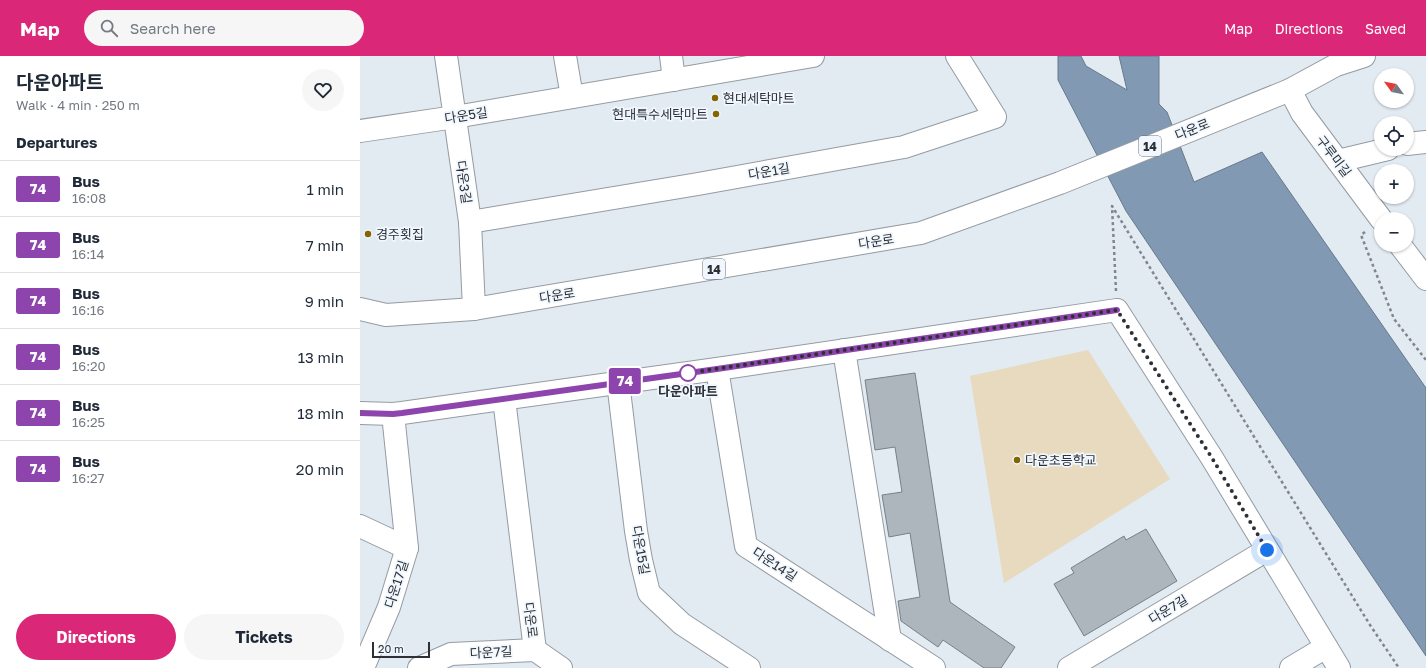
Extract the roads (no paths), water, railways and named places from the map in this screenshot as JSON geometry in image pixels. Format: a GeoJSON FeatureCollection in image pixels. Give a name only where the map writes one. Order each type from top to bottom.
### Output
{"type":"FeatureCollection","features":[{"type":"Feature","properties":{"kind":"street","name":"다운3길"},"geometry":{"type":"LineString","coordinates":[[446,56],[470,222],[474,309]]}},
{"type":"Feature","properties":{"kind":"street"},"geometry":{"type":"LineString","coordinates":[[566,56],[572,97]]}},
{"type":"Feature","properties":{"kind":"street"},"geometry":{"type":"LineString","coordinates":[[671,56],[674,80]]}},
{"type":"Feature","properties":{"kind":"street","name":"다운5길"},"geometry":{"type":"LineString","coordinates":[[360,131],[455,117],[674,80],[776,59],[813,56]]}},
{"type":"Feature","properties":{"kind":"street","name":"다운1길"},"geometry":{"type":"LineString","coordinates":[[470,222],[698,184],[904,147],[995,117],[957,56]]}},
{"type":"Feature","properties":{"kind":"street","name":"다운로"},"geometry":{"type":"LineString","coordinates":[[360,309],[386,314],[474,309],[921,234],[1060,183],[1290,90],[1336,65],[1364,56]]}},
{"type":"Feature","properties":{"kind":"street","name":"구루미길"},"geometry":{"type":"LineString","coordinates":[[1290,90],[1302,113],[1338,161],[1374,221]]}},
{"type":"Feature","properties":{"kind":"street"},"geometry":{"type":"LineString","coordinates":[[1414,143],[1426,142]]}},
{"type":"Feature","properties":{"kind":"street"},"geometry":{"type":"LineString","coordinates":[[1338,161],[1374,152]]}},
{"type":"Feature","properties":{"kind":"street"},"geometry":{"type":"LineString","coordinates":[[1405,252],[1426,279]]}},
{"type":"Feature","properties":{"kind":"street"},"geometry":{"type":"LineString","coordinates":[[360,413],[393,414],[504,399],[1117,310],[1212,458],[1339,668]]}},
{"type":"Feature","properties":{"kind":"street"},"geometry":{"type":"LineString","coordinates":[[844,350],[890,640]]}},
{"type":"Feature","properties":{"kind":"street","name":"다운14길"},"geometry":{"type":"LineString","coordinates":[[717,369],[746,546],[934,668]]}},
{"type":"Feature","properties":{"kind":"street","name":"다운15길"},"geometry":{"type":"LineString","coordinates":[[618,382],[636,531],[641,560],[650,593],[682,624],[749,668]]}},
{"type":"Feature","properties":{"kind":"street","name":"다운로"},"geometry":{"type":"LineString","coordinates":[[504,399],[535,650]]}},
{"type":"Feature","properties":{"kind":"street"},"geometry":{"type":"LineString","coordinates":[[393,414],[407,548]]}},
{"type":"Feature","properties":{"kind":"street","name":"다운17길"},"geometry":{"type":"LineString","coordinates":[[360,526],[407,548],[389,607],[364,668]]}},
{"type":"Feature","properties":{"kind":"street","name":"다운7길"},"geometry":{"type":"LineString","coordinates":[[1069,668],[1267,550]]}},
{"type":"Feature","properties":{"kind":"street"},"geometry":{"type":"LineString","coordinates":[[1291,668],[1326,647]]}},
{"type":"Feature","properties":{"kind":"street"},"geometry":{"type":"LineString","coordinates":[[535,650],[561,668]]}},
{"type":"Feature","properties":{"kind":"street","name":"다운7길"},"geometry":{"type":"LineString","coordinates":[[418,668],[451,654],[535,650]]}},
{"type":"Feature","properties":{"kind":"water"},"geometry":{"type":"Polygon","coordinates":[[[1058,56],[1081,56],[1086,66],[1127,90],[1119,56],[1159,56],[1159,104],[1167,112],[1194,182],[1262,152],[1426,388],[1426,656],[1126,211],[1058,80],[1058,56]]]}},
{"type":"Feature","properties":{"kind":"place","name":"현대세탁마트"},"geometry":{"type":"Point","coordinates":[715,98]}},
{"type":"Feature","properties":{"kind":"place","name":"현대특수세탁마트"},"geometry":{"type":"Point","coordinates":[716,114]}},
{"type":"Feature","properties":{"kind":"place","name":"경주횟집"},"geometry":{"type":"Point","coordinates":[368,234]}},
{"type":"Feature","properties":{"kind":"place","name":"다운아파트"},"geometry":{"type":"Point","coordinates":[688,373]}},
{"type":"Feature","properties":{"kind":"place","name":"다운초등학교"},"geometry":{"type":"Point","coordinates":[1017,460]}}]}
